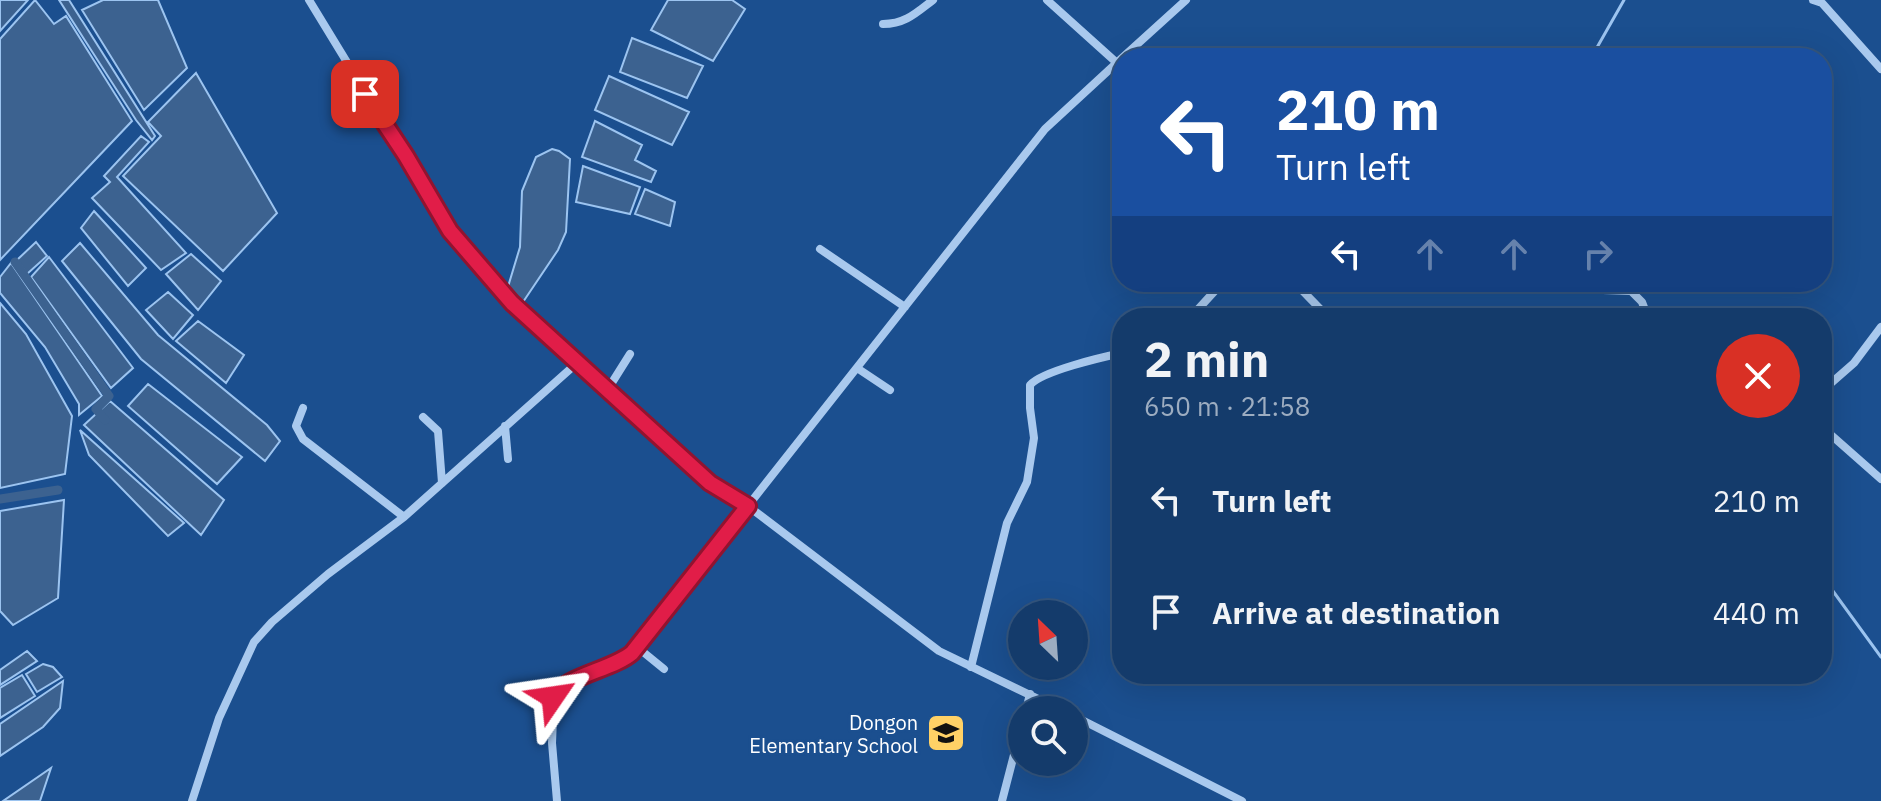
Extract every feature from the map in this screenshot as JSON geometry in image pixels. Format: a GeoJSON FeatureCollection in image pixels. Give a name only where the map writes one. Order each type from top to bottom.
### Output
{"type":"FeatureCollection","features":[{"type":"Feature","properties":{"kind":"street"},"geometry":{"type":"LineString","coordinates":[[309,0],[450,231],[512,303],[710,483],[748,506],[939,651],[1034,696]]}},
{"type":"Feature","properties":{"kind":"street"},"geometry":{"type":"LineString","coordinates":[[883,24],[908,20],[933,0]]}},
{"type":"Feature","properties":{"kind":"street"},"geometry":{"type":"LineString","coordinates":[[1047,0],[1112,53]]}},
{"type":"Feature","properties":{"kind":"street"},"geometry":{"type":"LineString","coordinates":[[1133,48],[1186,0]]}},
{"type":"Feature","properties":{"kind":"street"},"geometry":{"type":"LineString","coordinates":[[1813,0],[1822,3],[1881,69]]}},
{"type":"Feature","properties":{"kind":"street"},"geometry":{"type":"LineString","coordinates":[[557,801],[552,743],[554,693],[627,658],[637,647],[1045,129],[1112,67]]}},
{"type":"Feature","properties":{"kind":"street"},"geometry":{"type":"LineString","coordinates":[[820,249],[905,307]]}},
{"type":"Feature","properties":{"kind":"street"},"geometry":{"type":"LineString","coordinates":[[1199,308],[1214,292]]}},
{"type":"Feature","properties":{"kind":"street"},"geometry":{"type":"LineString","coordinates":[[1304,292],[1319,308]]}},
{"type":"Feature","properties":{"kind":"street"},"geometry":{"type":"LineString","coordinates":[[1632,292],[1644,308]]}},
{"type":"Feature","properties":{"kind":"street"},"geometry":{"type":"LineString","coordinates":[[1832,382],[1854,363],[1881,327]]}},
{"type":"Feature","properties":{"kind":"street"},"geometry":{"type":"LineString","coordinates":[[608,389],[630,354]]}},
{"type":"Feature","properties":{"kind":"street"},"geometry":{"type":"LineString","coordinates":[[971,667],[1007,523],[1027,482],[1034,438],[1030,385],[1040,377],[1112,355]]}},
{"type":"Feature","properties":{"kind":"street"},"geometry":{"type":"LineString","coordinates":[[192,801],[219,718],[254,642],[272,622],[328,574],[404,517],[577,363]]}},
{"type":"Feature","properties":{"kind":"street"},"geometry":{"type":"LineString","coordinates":[[857,368],[890,390]]}},
{"type":"Feature","properties":{"kind":"street"},"geometry":{"type":"LineString","coordinates":[[303,408],[296,426],[303,439],[404,517]]}},
{"type":"Feature","properties":{"kind":"street"},"geometry":{"type":"LineString","coordinates":[[423,417],[438,431],[442,483]]}},
{"type":"Feature","properties":{"kind":"street"},"geometry":{"type":"LineString","coordinates":[[505,426],[508,459]]}},
{"type":"Feature","properties":{"kind":"street"},"geometry":{"type":"LineString","coordinates":[[1832,436],[1881,479]]}},
{"type":"Feature","properties":{"kind":"street"},"geometry":{"type":"LineString","coordinates":[[637,647],[644,656],[664,669]]}},
{"type":"Feature","properties":{"kind":"street"},"geometry":{"type":"LineString","coordinates":[[1088,723],[1242,801]]}},
{"type":"Feature","properties":{"kind":"street"},"geometry":{"type":"LineString","coordinates":[[1002,801],[1008,776]]}},
{"type":"Feature","properties":{"kind":"water"},"geometry":{"type":"Polygon","coordinates":[[[0,0],[28,0],[0,31],[0,0]]]}},
{"type":"Feature","properties":{"kind":"water"},"geometry":{"type":"Polygon","coordinates":[[[35,0],[54,24],[66,16],[132,121],[0,260],[0,39],[35,0]]]}},
{"type":"Feature","properties":{"kind":"water"},"geometry":{"type":"Polygon","coordinates":[[[59,0],[69,0],[155,136],[152,140],[136,120],[59,0]]]}},
{"type":"Feature","properties":{"kind":"water"},"geometry":{"type":"Polygon","coordinates":[[[103,0],[158,0],[187,68],[144,110],[82,10],[103,0]]]}},
{"type":"Feature","properties":{"kind":"water"},"geometry":{"type":"Polygon","coordinates":[[[668,0],[732,0],[745,9],[713,61],[651,30],[668,0]]]}},
{"type":"Feature","properties":{"kind":"water"},"geometry":{"type":"Polygon","coordinates":[[[632,38],[703,66],[687,98],[620,72],[632,38]]]}},
{"type":"Feature","properties":{"kind":"water"},"geometry":{"type":"Polygon","coordinates":[[[196,73],[277,213],[223,271],[123,176],[161,136],[148,122],[196,73]]]}},
{"type":"Feature","properties":{"kind":"water"},"geometry":{"type":"Polygon","coordinates":[[[609,76],[689,112],[672,145],[595,110],[609,76]]]}},
{"type":"Feature","properties":{"kind":"water"},"geometry":{"type":"Polygon","coordinates":[[[595,121],[642,145],[635,160],[656,171],[651,182],[582,157],[595,121]]]}},
{"type":"Feature","properties":{"kind":"water"},"geometry":{"type":"Polygon","coordinates":[[[141,136],[149,142],[117,177],[186,253],[161,270],[92,198],[110,182],[104,176],[141,136]]]}},
{"type":"Feature","properties":{"kind":"water"},"geometry":{"type":"Polygon","coordinates":[[[552,149],[570,159],[566,232],[558,250],[519,308],[507,290],[520,247],[522,191],[536,157],[552,149]]]}},
{"type":"Feature","properties":{"kind":"water"},"geometry":{"type":"Polygon","coordinates":[[[583,166],[640,187],[630,214],[576,202],[583,166]]]}},
{"type":"Feature","properties":{"kind":"water"},"geometry":{"type":"Polygon","coordinates":[[[645,189],[675,202],[670,226],[635,214],[645,189]]]}},
{"type":"Feature","properties":{"kind":"water"},"geometry":{"type":"Polygon","coordinates":[[[94,211],[146,268],[128,286],[81,228],[94,211]]]}},
{"type":"Feature","properties":{"kind":"water"},"geometry":{"type":"Polygon","coordinates":[[[36,242],[47,256],[27,274],[17,260],[36,242]]]}},
{"type":"Feature","properties":{"kind":"water"},"geometry":{"type":"Polygon","coordinates":[[[80,243],[158,335],[267,425],[280,441],[265,461],[141,359],[62,261],[80,243]]]}},
{"type":"Feature","properties":{"kind":"water"},"geometry":{"type":"Polygon","coordinates":[[[191,254],[221,281],[198,310],[166,274],[191,254]]]}},
{"type":"Feature","properties":{"kind":"water"},"geometry":{"type":"Polygon","coordinates":[[[49,257],[133,368],[111,388],[31,277],[49,257]]]}},
{"type":"Feature","properties":{"kind":"water"},"geometry":{"type":"Polygon","coordinates":[[[11,263],[102,396],[79,415],[79,404],[45,347],[0,293],[0,277],[11,263]]]}},
{"type":"Feature","properties":{"kind":"water"},"geometry":{"type":"Polygon","coordinates":[[[168,292],[193,315],[173,339],[146,310],[168,292]]]}},
{"type":"Feature","properties":{"kind":"water"},"geometry":{"type":"Polygon","coordinates":[[[0,303],[26,334],[72,416],[65,474],[0,488],[0,303]]]}},
{"type":"Feature","properties":{"kind":"water"},"geometry":{"type":"Polygon","coordinates":[[[198,321],[244,355],[226,383],[176,341],[198,321]]]}},
{"type":"Feature","properties":{"kind":"water"},"geometry":{"type":"Polygon","coordinates":[[[148,384],[242,457],[217,484],[128,406],[148,384]]]}},
{"type":"Feature","properties":{"kind":"water"},"geometry":{"type":"Polygon","coordinates":[[[110,401],[224,500],[201,535],[84,425],[110,401]]]}},
{"type":"Feature","properties":{"kind":"water"},"geometry":{"type":"Polygon","coordinates":[[[80,430],[184,523],[168,536],[89,455],[80,430]]]}},
{"type":"Feature","properties":{"kind":"water"},"geometry":{"type":"Polygon","coordinates":[[[64,500],[58,598],[13,625],[0,611],[0,511],[64,500]]]}},
{"type":"Feature","properties":{"kind":"water"},"geometry":{"type":"Polygon","coordinates":[[[27,651],[37,661],[0,685],[0,670],[27,651]]]}},
{"type":"Feature","properties":{"kind":"water"},"geometry":{"type":"Polygon","coordinates":[[[43,664],[53,667],[62,677],[37,692],[26,674],[43,664]]]}},
{"type":"Feature","properties":{"kind":"water"},"geometry":{"type":"Polygon","coordinates":[[[22,675],[35,696],[0,718],[0,688],[22,675]]]}},
{"type":"Feature","properties":{"kind":"water"},"geometry":{"type":"Polygon","coordinates":[[[63,681],[60,708],[43,727],[0,756],[0,724],[63,681]]]}},
{"type":"Feature","properties":{"kind":"water"},"geometry":{"type":"Polygon","coordinates":[[[51,768],[40,801],[3,801],[51,768]]]}},
{"type":"Feature","properties":{"kind":"waterway"},"geometry":{"type":"LineString","coordinates":[[1597,48],[1624,0]]}},
{"type":"Feature","properties":{"kind":"waterway"},"geometry":{"type":"LineString","coordinates":[[15,262],[109,396],[96,409],[105,420]]}},
{"type":"Feature","properties":{"kind":"waterway"},"geometry":{"type":"LineString","coordinates":[[0,499],[58,490]]}},
{"type":"Feature","properties":{"kind":"waterway"},"geometry":{"type":"LineString","coordinates":[[1832,590],[1881,657]]}},
{"type":"Feature","properties":{"kind":"place","name":"Dongon Elementary School"},"geometry":{"type":"Point","coordinates":[946,733]}},
{"type":"Feature","properties":{"kind":"route"},"geometry":{"type":"LineString","coordinates":[[365,94],[450,231],[512,303],[710,483],[748,506],[627,658],[556,690],[553,697]]}}]}
